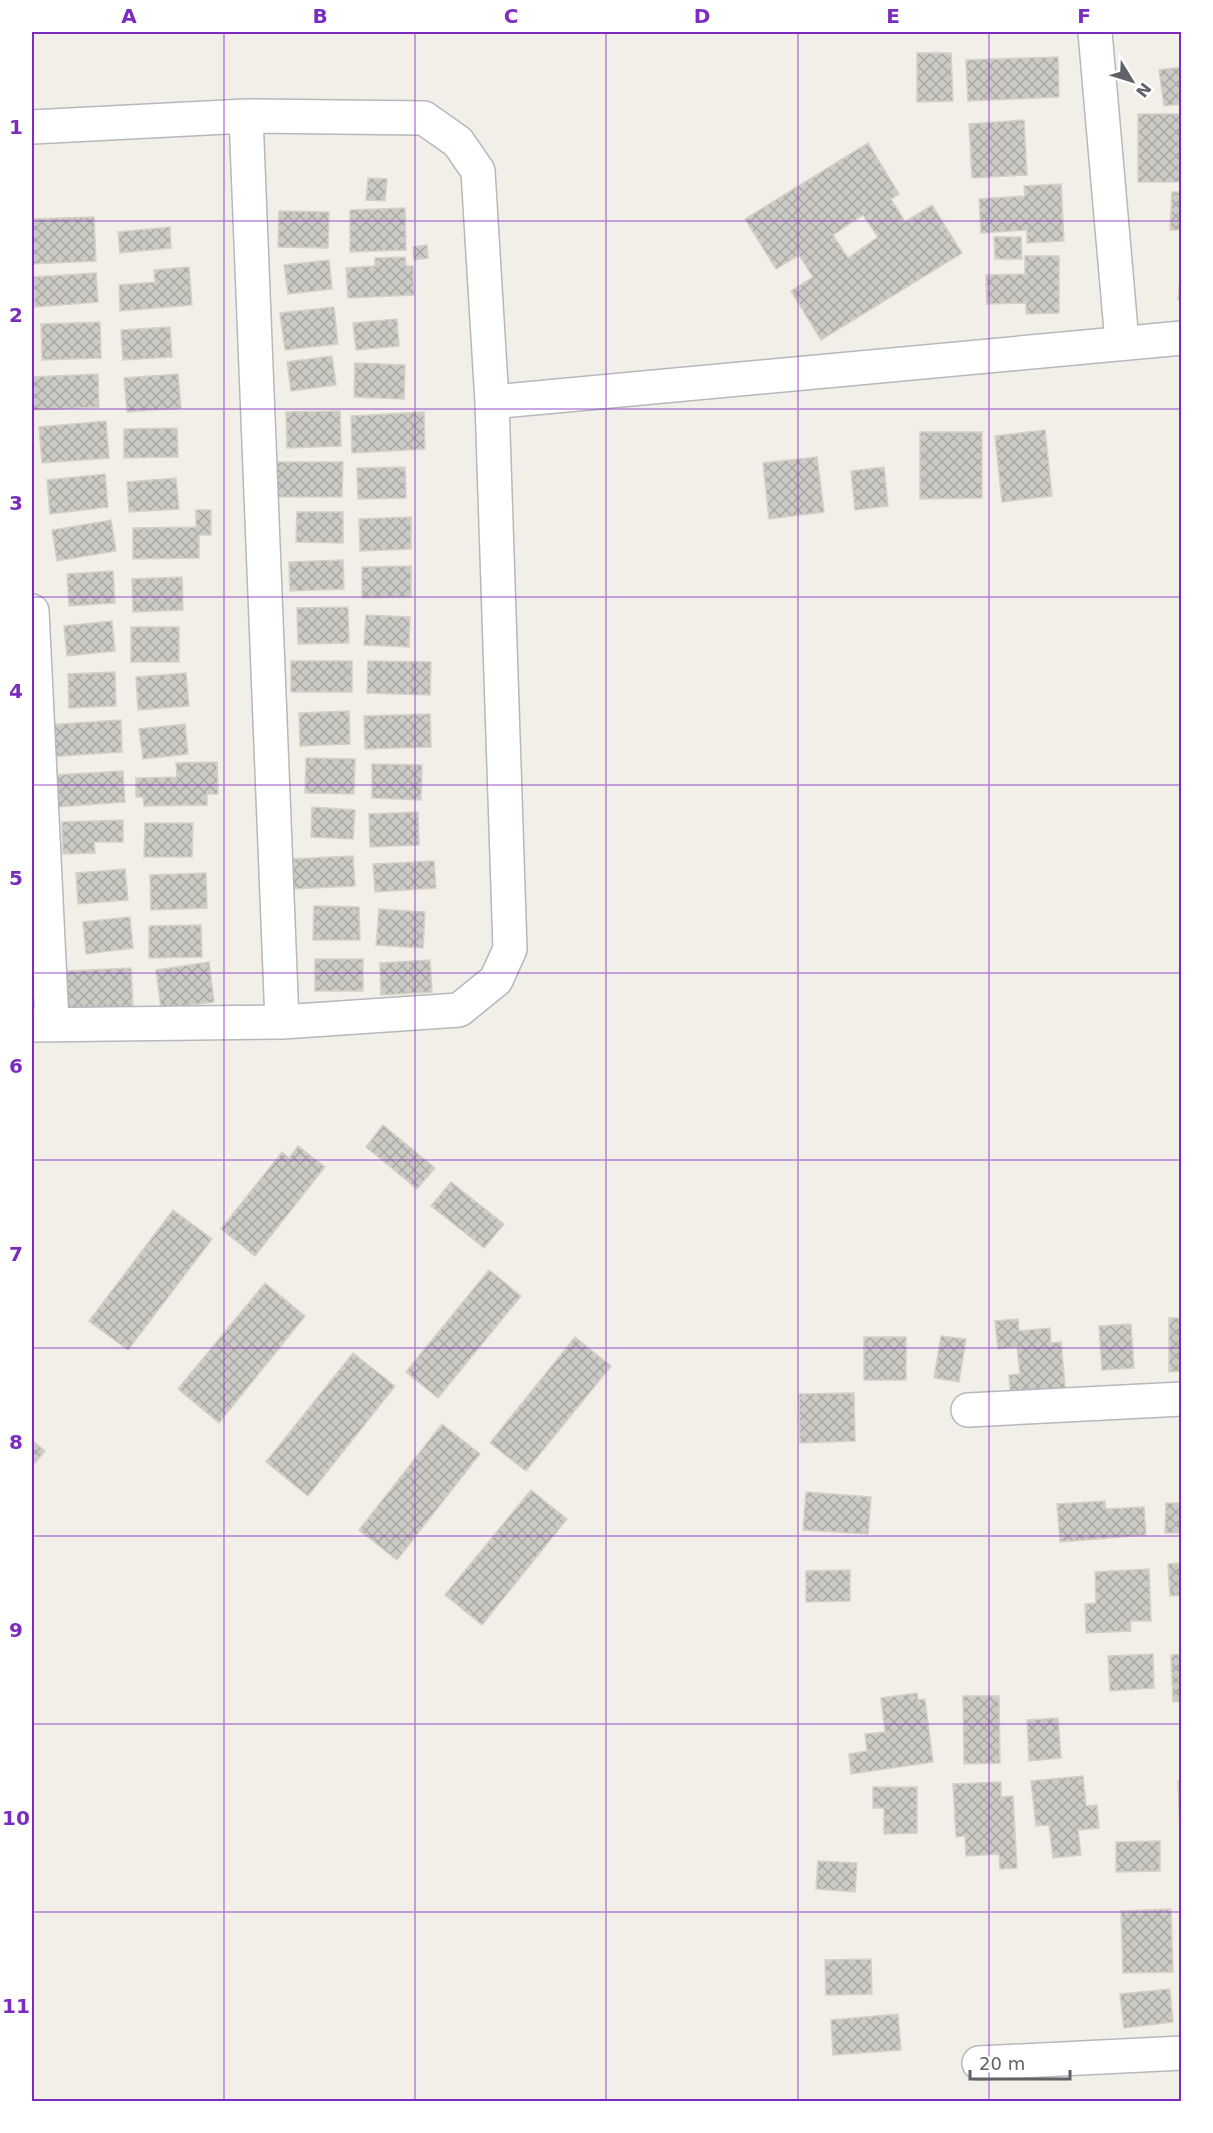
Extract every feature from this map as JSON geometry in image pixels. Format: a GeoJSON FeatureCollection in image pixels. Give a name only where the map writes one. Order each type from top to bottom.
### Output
{"type":"FeatureCollection","features":[{"type":"Feature","properties":{"kind":"street"},"geometry":{"type":"LineString","coordinates":[[1095,32],[1122,342]]}},
{"type":"Feature","properties":{"kind":"street"},"geometry":{"type":"LineString","coordinates":[[32,127],[246,116],[424,118],[458,142],[478,171],[492,402],[510,950],[496,980],[459,1010],[282,1022],[42,1024],[32,611]]}},
{"type":"Feature","properties":{"kind":"street"},"geometry":{"type":"LineString","coordinates":[[246,116],[282,1022]]}},
{"type":"Feature","properties":{"kind":"street"},"geometry":{"type":"LineString","coordinates":[[492,402],[1182,338]]}},
{"type":"Feature","properties":{"kind":"street"},"geometry":{"type":"LineString","coordinates":[[968,1410],[1182,1399]]}},
{"type":"Feature","properties":{"kind":"street"},"geometry":{"type":"LineString","coordinates":[[980,2062],[1182,2054]]}},
{"type":"Feature","properties":{"kind":"building"},"geometry":{"type":"Polygon","coordinates":[[[917,53],[951,53],[953,101],[917,102],[917,53]]]}},
{"type":"Feature","properties":{"kind":"building"},"geometry":{"type":"Polygon","coordinates":[[[1058,57],[1059,97],[968,101],[966,60],[1058,57]]]}},
{"type":"Feature","properties":{"kind":"building"},"geometry":{"type":"Polygon","coordinates":[[[1182,67],[1182,104],[1164,106],[1159,70],[1182,67]]]}},
{"type":"Feature","properties":{"kind":"building"},"geometry":{"type":"Polygon","coordinates":[[[1138,114],[1182,114],[1182,182],[1138,182],[1138,114]]]}},
{"type":"Feature","properties":{"kind":"building"},"geometry":{"type":"Polygon","coordinates":[[[1024,120],[1027,175],[972,178],[969,124],[1024,120]]]}},
{"type":"Feature","properties":{"kind":"building"},"geometry":{"type":"Polygon","coordinates":[[[868,143],[899,194],[891,199],[905,222],[932,205],[962,253],[821,340],[791,291],[813,277],[799,255],[776,269],[745,219],[868,143]],[[863,215],[833,235],[848,258],[878,237],[863,215]]]}},
{"type":"Feature","properties":{"kind":"building"},"geometry":{"type":"Polygon","coordinates":[[[368,178],[387,179],[385,201],[366,200],[368,178]]]}},
{"type":"Feature","properties":{"kind":"building"},"geometry":{"type":"Polygon","coordinates":[[[1061,184],[1064,241],[1027,243],[1027,230],[981,233],[979,199],[1025,196],[1024,186],[1061,184]]]}},
{"type":"Feature","properties":{"kind":"building"},"geometry":{"type":"Polygon","coordinates":[[[1172,192],[1182,192],[1182,230],[1170,230],[1172,192]]]}},
{"type":"Feature","properties":{"kind":"building"},"geometry":{"type":"Polygon","coordinates":[[[405,208],[406,250],[350,252],[350,210],[405,208]]]}},
{"type":"Feature","properties":{"kind":"building"},"geometry":{"type":"Polygon","coordinates":[[[279,211],[329,212],[328,248],[278,247],[279,211]]]}},
{"type":"Feature","properties":{"kind":"building"},"geometry":{"type":"Polygon","coordinates":[[[94,217],[96,261],[32,264],[33,219],[94,217]]]}},
{"type":"Feature","properties":{"kind":"building"},"geometry":{"type":"Polygon","coordinates":[[[170,227],[171,248],[120,253],[118,232],[170,227]]]}},
{"type":"Feature","properties":{"kind":"building"},"geometry":{"type":"Polygon","coordinates":[[[994,237],[1021,237],[1022,259],[995,259],[994,237]]]}},
{"type":"Feature","properties":{"kind":"building"},"geometry":{"type":"Polygon","coordinates":[[[427,245],[428,258],[414,260],[413,247],[427,245]]]}},
{"type":"Feature","properties":{"kind":"building"},"geometry":{"type":"Polygon","coordinates":[[[1025,256],[1059,256],[1059,313],[1026,314],[1026,303],[987,304],[986,275],[1025,274],[1025,256]]]}},
{"type":"Feature","properties":{"kind":"building"},"geometry":{"type":"Polygon","coordinates":[[[405,257],[406,266],[413,266],[414,295],[348,298],[346,268],[375,266],[375,258],[405,257]]]}},
{"type":"Feature","properties":{"kind":"building"},"geometry":{"type":"Polygon","coordinates":[[[329,260],[332,289],[288,294],[284,265],[329,260]]]}},
{"type":"Feature","properties":{"kind":"building"},"geometry":{"type":"Polygon","coordinates":[[[1182,260],[1182,300],[1178,300],[1182,260]]]}},
{"type":"Feature","properties":{"kind":"building"},"geometry":{"type":"Polygon","coordinates":[[[189,267],[192,305],[120,311],[119,285],[155,282],[154,270],[189,267]]]}},
{"type":"Feature","properties":{"kind":"building"},"geometry":{"type":"Polygon","coordinates":[[[96,273],[98,302],[35,307],[33,277],[96,273]]]}},
{"type":"Feature","properties":{"kind":"building"},"geometry":{"type":"Polygon","coordinates":[[[334,307],[338,344],[285,350],[280,313],[334,307]]]}},
{"type":"Feature","properties":{"kind":"building"},"geometry":{"type":"Polygon","coordinates":[[[397,319],[399,346],[356,350],[353,323],[397,319]]]}},
{"type":"Feature","properties":{"kind":"building"},"geometry":{"type":"Polygon","coordinates":[[[100,322],[101,358],[42,360],[41,324],[100,322]]]}},
{"type":"Feature","properties":{"kind":"building"},"geometry":{"type":"Polygon","coordinates":[[[170,327],[172,357],[123,360],[121,330],[170,327]]]}},
{"type":"Feature","properties":{"kind":"building"},"geometry":{"type":"Polygon","coordinates":[[[332,356],[336,385],[291,391],[287,362],[332,356]]]}},
{"type":"Feature","properties":{"kind":"building"},"geometry":{"type":"Polygon","coordinates":[[[355,363],[405,365],[404,399],[354,397],[355,363]]]}},
{"type":"Feature","properties":{"kind":"building"},"geometry":{"type":"Polygon","coordinates":[[[98,374],[99,407],[32,410],[32,377],[98,374]]]}},
{"type":"Feature","properties":{"kind":"building"},"geometry":{"type":"Polygon","coordinates":[[[178,374],[181,408],[127,412],[124,378],[178,374]]]}},
{"type":"Feature","properties":{"kind":"building"},"geometry":{"type":"Polygon","coordinates":[[[340,411],[341,446],[287,448],[286,412],[340,411]]]}},
{"type":"Feature","properties":{"kind":"building"},"geometry":{"type":"Polygon","coordinates":[[[424,412],[425,449],[352,453],[351,416],[424,412]]]}},
{"type":"Feature","properties":{"kind":"building"},"geometry":{"type":"Polygon","coordinates":[[[106,421],[109,458],[42,463],[39,427],[106,421]]]}},
{"type":"Feature","properties":{"kind":"building"},"geometry":{"type":"Polygon","coordinates":[[[177,428],[178,457],[124,458],[124,429],[177,428]]]}},
{"type":"Feature","properties":{"kind":"building"},"geometry":{"type":"Polygon","coordinates":[[[1045,430],[1052,496],[1002,502],[995,436],[1045,430]]]}},
{"type":"Feature","properties":{"kind":"building"},"geometry":{"type":"Polygon","coordinates":[[[920,432],[982,432],[982,498],[920,499],[920,432]]]}},
{"type":"Feature","properties":{"kind":"building"},"geometry":{"type":"Polygon","coordinates":[[[817,457],[824,512],[769,519],[763,463],[817,457]]]}},
{"type":"Feature","properties":{"kind":"building"},"geometry":{"type":"Polygon","coordinates":[[[270,462],[343,462],[342,497],[269,497],[270,462]]]}},
{"type":"Feature","properties":{"kind":"building"},"geometry":{"type":"Polygon","coordinates":[[[405,467],[406,498],[358,499],[357,468],[405,467]]]}},
{"type":"Feature","properties":{"kind":"building"},"geometry":{"type":"Polygon","coordinates":[[[884,467],[888,506],[855,510],[851,471],[884,467]]]}},
{"type":"Feature","properties":{"kind":"building"},"geometry":{"type":"Polygon","coordinates":[[[105,474],[108,507],[50,514],[47,480],[105,474]]]}},
{"type":"Feature","properties":{"kind":"building"},"geometry":{"type":"Polygon","coordinates":[[[176,478],[179,509],[129,512],[127,482],[176,478]]]}},
{"type":"Feature","properties":{"kind":"building"},"geometry":{"type":"Polygon","coordinates":[[[196,510],[211,510],[211,535],[199,535],[199,558],[133,559],[133,528],[196,527],[196,510]]]}},
{"type":"Feature","properties":{"kind":"building"},"geometry":{"type":"Polygon","coordinates":[[[297,512],[343,512],[343,543],[296,542],[297,512]]]}},
{"type":"Feature","properties":{"kind":"building"},"geometry":{"type":"Polygon","coordinates":[[[411,517],[411,549],[360,551],[359,519],[411,517]]]}},
{"type":"Feature","properties":{"kind":"building"},"geometry":{"type":"Polygon","coordinates":[[[111,520],[116,551],[57,561],[52,530],[111,520]]]}},
{"type":"Feature","properties":{"kind":"building"},"geometry":{"type":"Polygon","coordinates":[[[343,560],[344,589],[290,591],[289,562],[343,560]]]}},
{"type":"Feature","properties":{"kind":"building"},"geometry":{"type":"Polygon","coordinates":[[[411,566],[411,597],[362,598],[362,567],[411,566]]]}},
{"type":"Feature","properties":{"kind":"building"},"geometry":{"type":"Polygon","coordinates":[[[113,571],[115,603],[69,606],[67,574],[113,571]]]}},
{"type":"Feature","properties":{"kind":"building"},"geometry":{"type":"Polygon","coordinates":[[[182,577],[183,610],[133,612],[132,579],[182,577]]]}},
{"type":"Feature","properties":{"kind":"building"},"geometry":{"type":"Polygon","coordinates":[[[348,607],[349,643],[298,644],[297,608],[348,607]]]}},
{"type":"Feature","properties":{"kind":"building"},"geometry":{"type":"Polygon","coordinates":[[[366,615],[410,617],[409,647],[364,645],[366,615]]]}},
{"type":"Feature","properties":{"kind":"building"},"geometry":{"type":"Polygon","coordinates":[[[112,621],[115,651],[67,656],[64,626],[112,621]]]}},
{"type":"Feature","properties":{"kind":"building"},"geometry":{"type":"Polygon","coordinates":[[[131,627],[179,627],[179,662],[131,662],[131,627]]]}},
{"type":"Feature","properties":{"kind":"building"},"geometry":{"type":"Polygon","coordinates":[[[291,661],[352,661],[352,692],[291,692],[291,661]]]}},
{"type":"Feature","properties":{"kind":"building"},"geometry":{"type":"Polygon","coordinates":[[[368,661],[431,662],[430,695],[367,693],[368,661]]]}},
{"type":"Feature","properties":{"kind":"building"},"geometry":{"type":"Polygon","coordinates":[[[115,672],[116,706],[69,708],[68,674],[115,672]]]}},
{"type":"Feature","properties":{"kind":"building"},"geometry":{"type":"Polygon","coordinates":[[[186,673],[189,706],[138,710],[136,677],[186,673]]]}},
{"type":"Feature","properties":{"kind":"building"},"geometry":{"type":"Polygon","coordinates":[[[349,711],[350,744],[300,746],[299,713],[349,711]]]}},
{"type":"Feature","properties":{"kind":"building"},"geometry":{"type":"Polygon","coordinates":[[[430,714],[431,747],[365,749],[364,716],[430,714]]]}},
{"type":"Feature","properties":{"kind":"building"},"geometry":{"type":"Polygon","coordinates":[[[121,720],[122,752],[48,757],[46,725],[121,720]]]}},
{"type":"Feature","properties":{"kind":"building"},"geometry":{"type":"Polygon","coordinates":[[[185,724],[188,754],[143,759],[139,729],[185,724]]]}},
{"type":"Feature","properties":{"kind":"building"},"geometry":{"type":"Polygon","coordinates":[[[306,758],[355,759],[354,794],[305,793],[306,758]]]}},
{"type":"Feature","properties":{"kind":"building"},"geometry":{"type":"Polygon","coordinates":[[[217,762],[218,794],[207,794],[207,805],[144,806],[143,797],[136,797],[136,778],[177,777],[176,763],[217,762]]]}},
{"type":"Feature","properties":{"kind":"building"},"geometry":{"type":"Polygon","coordinates":[[[372,764],[422,765],[421,800],[372,798],[372,764]]]}},
{"type":"Feature","properties":{"kind":"building"},"geometry":{"type":"Polygon","coordinates":[[[123,771],[125,802],[56,807],[54,775],[123,771]]]}},
{"type":"Feature","properties":{"kind":"building"},"geometry":{"type":"Polygon","coordinates":[[[312,807],[355,810],[353,839],[311,837],[312,807]]]}},
{"type":"Feature","properties":{"kind":"building"},"geometry":{"type":"Polygon","coordinates":[[[418,812],[419,845],[370,847],[369,814],[418,812]]]}},
{"type":"Feature","properties":{"kind":"building"},"geometry":{"type":"Polygon","coordinates":[[[123,820],[123,842],[94,842],[95,853],[63,854],[62,822],[123,820]]]}},
{"type":"Feature","properties":{"kind":"building"},"geometry":{"type":"Polygon","coordinates":[[[145,823],[193,823],[192,857],[144,857],[145,823]]]}},
{"type":"Feature","properties":{"kind":"building"},"geometry":{"type":"Polygon","coordinates":[[[353,856],[355,886],[291,889],[290,859],[353,856]]]}},
{"type":"Feature","properties":{"kind":"building"},"geometry":{"type":"Polygon","coordinates":[[[434,861],[436,888],[375,892],[373,864],[434,861]]]}},
{"type":"Feature","properties":{"kind":"building"},"geometry":{"type":"Polygon","coordinates":[[[125,869],[128,900],[78,904],[76,873],[125,869]]]}},
{"type":"Feature","properties":{"kind":"building"},"geometry":{"type":"Polygon","coordinates":[[[206,873],[207,908],[151,910],[150,875],[206,873]]]}},
{"type":"Feature","properties":{"kind":"building"},"geometry":{"type":"Polygon","coordinates":[[[314,906],[359,907],[360,940],[313,940],[314,906]]]}},
{"type":"Feature","properties":{"kind":"building"},"geometry":{"type":"Polygon","coordinates":[[[379,909],[425,912],[423,948],[376,945],[379,909]]]}},
{"type":"Feature","properties":{"kind":"building"},"geometry":{"type":"Polygon","coordinates":[[[130,917],[133,948],[86,954],[83,922],[130,917]]]}},
{"type":"Feature","properties":{"kind":"building"},"geometry":{"type":"Polygon","coordinates":[[[201,925],[202,957],[149,958],[149,926],[201,925]]]}},
{"type":"Feature","properties":{"kind":"building"},"geometry":{"type":"Polygon","coordinates":[[[315,959],[363,959],[363,991],[315,991],[315,959]]]}},
{"type":"Feature","properties":{"kind":"building"},"geometry":{"type":"Polygon","coordinates":[[[430,960],[432,992],[381,995],[380,963],[430,960]]]}},
{"type":"Feature","properties":{"kind":"building"},"geometry":{"type":"Polygon","coordinates":[[[209,962],[214,1002],[161,1009],[156,970],[209,962]]]}},
{"type":"Feature","properties":{"kind":"building"},"geometry":{"type":"Polygon","coordinates":[[[131,968],[133,1007],[67,1010],[66,971],[131,968]]]}},
{"type":"Feature","properties":{"kind":"building"},"geometry":{"type":"Polygon","coordinates":[[[383,1125],[435,1168],[417,1189],[366,1147],[383,1125]]]}},
{"type":"Feature","properties":{"kind":"building"},"geometry":{"type":"Polygon","coordinates":[[[298,1146],[325,1167],[255,1256],[221,1229],[282,1152],[289,1158],[298,1146]]]}},
{"type":"Feature","properties":{"kind":"building"},"geometry":{"type":"Polygon","coordinates":[[[451,1182],[504,1224],[484,1248],[431,1206],[451,1182]]]}},
{"type":"Feature","properties":{"kind":"building"},"geometry":{"type":"Polygon","coordinates":[[[173,1210],[212,1239],[128,1350],[89,1321],[173,1210]]]}},
{"type":"Feature","properties":{"kind":"building"},"geometry":{"type":"Polygon","coordinates":[[[489,1270],[521,1296],[438,1398],[406,1372],[489,1270]]]}},
{"type":"Feature","properties":{"kind":"building"},"geometry":{"type":"Polygon","coordinates":[[[265,1283],[305,1316],[219,1423],[178,1389],[265,1283]]]}},
{"type":"Feature","properties":{"kind":"building"},"geometry":{"type":"Polygon","coordinates":[[[1169,1318],[1182,1318],[1182,1371],[1169,1372],[1169,1318]]]}},
{"type":"Feature","properties":{"kind":"building"},"geometry":{"type":"Polygon","coordinates":[[[1018,1319],[1019,1331],[1050,1328],[1051,1343],[1061,1342],[1066,1396],[1011,1401],[1009,1375],[1020,1374],[1017,1347],[998,1349],[995,1321],[1018,1319]]]}},
{"type":"Feature","properties":{"kind":"building"},"geometry":{"type":"Polygon","coordinates":[[[1131,1324],[1134,1368],[1102,1370],[1099,1326],[1131,1324]]]}},
{"type":"Feature","properties":{"kind":"building"},"geometry":{"type":"Polygon","coordinates":[[[941,1336],[966,1339],[959,1382],[934,1378],[941,1336]]]}},
{"type":"Feature","properties":{"kind":"building"},"geometry":{"type":"Polygon","coordinates":[[[575,1337],[611,1366],[526,1471],[490,1443],[575,1337]]]}},
{"type":"Feature","properties":{"kind":"building"},"geometry":{"type":"Polygon","coordinates":[[[864,1337],[906,1337],[906,1380],[864,1380],[864,1337]]]}},
{"type":"Feature","properties":{"kind":"building"},"geometry":{"type":"Polygon","coordinates":[[[353,1353],[395,1386],[308,1496],[266,1462],[353,1353]]]}},
{"type":"Feature","properties":{"kind":"building"},"geometry":{"type":"Polygon","coordinates":[[[854,1393],[855,1441],[800,1443],[799,1394],[854,1393]]]}},
{"type":"Feature","properties":{"kind":"building"},"geometry":{"type":"Polygon","coordinates":[[[442,1424],[480,1454],[397,1560],[359,1530],[442,1424]]]}},
{"type":"Feature","properties":{"kind":"building"},"geometry":{"type":"Polygon","coordinates":[[[32,1440],[45,1451],[35,1463],[32,1460],[32,1440]]]}},
{"type":"Feature","properties":{"kind":"building"},"geometry":{"type":"Polygon","coordinates":[[[531,1490],[567,1519],[482,1625],[445,1595],[531,1490]]]}},
{"type":"Feature","properties":{"kind":"building"},"geometry":{"type":"Polygon","coordinates":[[[806,1492],[871,1497],[868,1534],[803,1530],[806,1492]]]}},
{"type":"Feature","properties":{"kind":"building"},"geometry":{"type":"Polygon","coordinates":[[[1105,1501],[1106,1509],[1144,1507],[1146,1535],[1060,1542],[1057,1504],[1105,1501]]]}},
{"type":"Feature","properties":{"kind":"building"},"geometry":{"type":"Polygon","coordinates":[[[1166,1503],[1182,1503],[1182,1533],[1165,1533],[1166,1503]]]}},
{"type":"Feature","properties":{"kind":"building"},"geometry":{"type":"Polygon","coordinates":[[[1182,1563],[1182,1595],[1170,1596],[1168,1564],[1182,1563]]]}},
{"type":"Feature","properties":{"kind":"building"},"geometry":{"type":"Polygon","coordinates":[[[1149,1569],[1151,1621],[1130,1621],[1131,1631],[1086,1633],[1085,1604],[1096,1603],[1095,1572],[1149,1569]]]}},
{"type":"Feature","properties":{"kind":"building"},"geometry":{"type":"Polygon","coordinates":[[[850,1570],[850,1601],[806,1602],[806,1571],[850,1570]]]}},
{"type":"Feature","properties":{"kind":"building"},"geometry":{"type":"Polygon","coordinates":[[[1153,1654],[1154,1688],[1110,1691],[1108,1656],[1153,1654]]]}},
{"type":"Feature","properties":{"kind":"building"},"geometry":{"type":"Polygon","coordinates":[[[1182,1654],[1182,1701],[1173,1702],[1171,1655],[1182,1654]]]}},
{"type":"Feature","properties":{"kind":"building"},"geometry":{"type":"Polygon","coordinates":[[[917,1693],[918,1700],[925,1699],[933,1762],[851,1774],[849,1754],[867,1751],[865,1734],[885,1732],[881,1698],[917,1693]]]}},
{"type":"Feature","properties":{"kind":"building"},"geometry":{"type":"Polygon","coordinates":[[[963,1696],[999,1696],[1000,1763],[964,1764],[963,1696]]]}},
{"type":"Feature","properties":{"kind":"building"},"geometry":{"type":"Polygon","coordinates":[[[1058,1718],[1061,1758],[1029,1761],[1027,1720],[1058,1718]]]}},
{"type":"Feature","properties":{"kind":"building"},"geometry":{"type":"Polygon","coordinates":[[[1083,1776],[1086,1806],[1097,1805],[1099,1828],[1078,1830],[1081,1855],[1053,1858],[1049,1825],[1036,1826],[1031,1781],[1083,1776]]]}},
{"type":"Feature","properties":{"kind":"building"},"geometry":{"type":"Polygon","coordinates":[[[1178,1781],[1182,1781],[1182,1828],[1180,1828],[1178,1781]]]}},
{"type":"Feature","properties":{"kind":"building"},"geometry":{"type":"Polygon","coordinates":[[[1001,1782],[1001,1797],[1013,1796],[1017,1868],[1000,1869],[999,1854],[966,1856],[965,1836],[956,1837],[953,1784],[1001,1782]]]}},
{"type":"Feature","properties":{"kind":"building"},"geometry":{"type":"Polygon","coordinates":[[[873,1787],[917,1787],[917,1833],[884,1834],[884,1808],[873,1808],[873,1787]]]}},
{"type":"Feature","properties":{"kind":"building"},"geometry":{"type":"Polygon","coordinates":[[[1160,1841],[1160,1871],[1116,1872],[1116,1842],[1160,1841]]]}},
{"type":"Feature","properties":{"kind":"building"},"geometry":{"type":"Polygon","coordinates":[[[818,1861],[857,1863],[855,1892],[816,1889],[818,1861]]]}},
{"type":"Feature","properties":{"kind":"building"},"geometry":{"type":"Polygon","coordinates":[[[1171,1909],[1173,1972],[1123,1973],[1121,1911],[1171,1909]]]}},
{"type":"Feature","properties":{"kind":"building"},"geometry":{"type":"Polygon","coordinates":[[[871,1959],[872,1994],[826,1995],[825,1960],[871,1959]]]}},
{"type":"Feature","properties":{"kind":"building"},"geometry":{"type":"Polygon","coordinates":[[[1170,1989],[1173,2022],[1124,2028],[1120,1994],[1170,1989]]]}},
{"type":"Feature","properties":{"kind":"building"},"geometry":{"type":"Polygon","coordinates":[[[898,2014],[901,2050],[833,2055],[831,2020],[898,2014]]]}}]}
